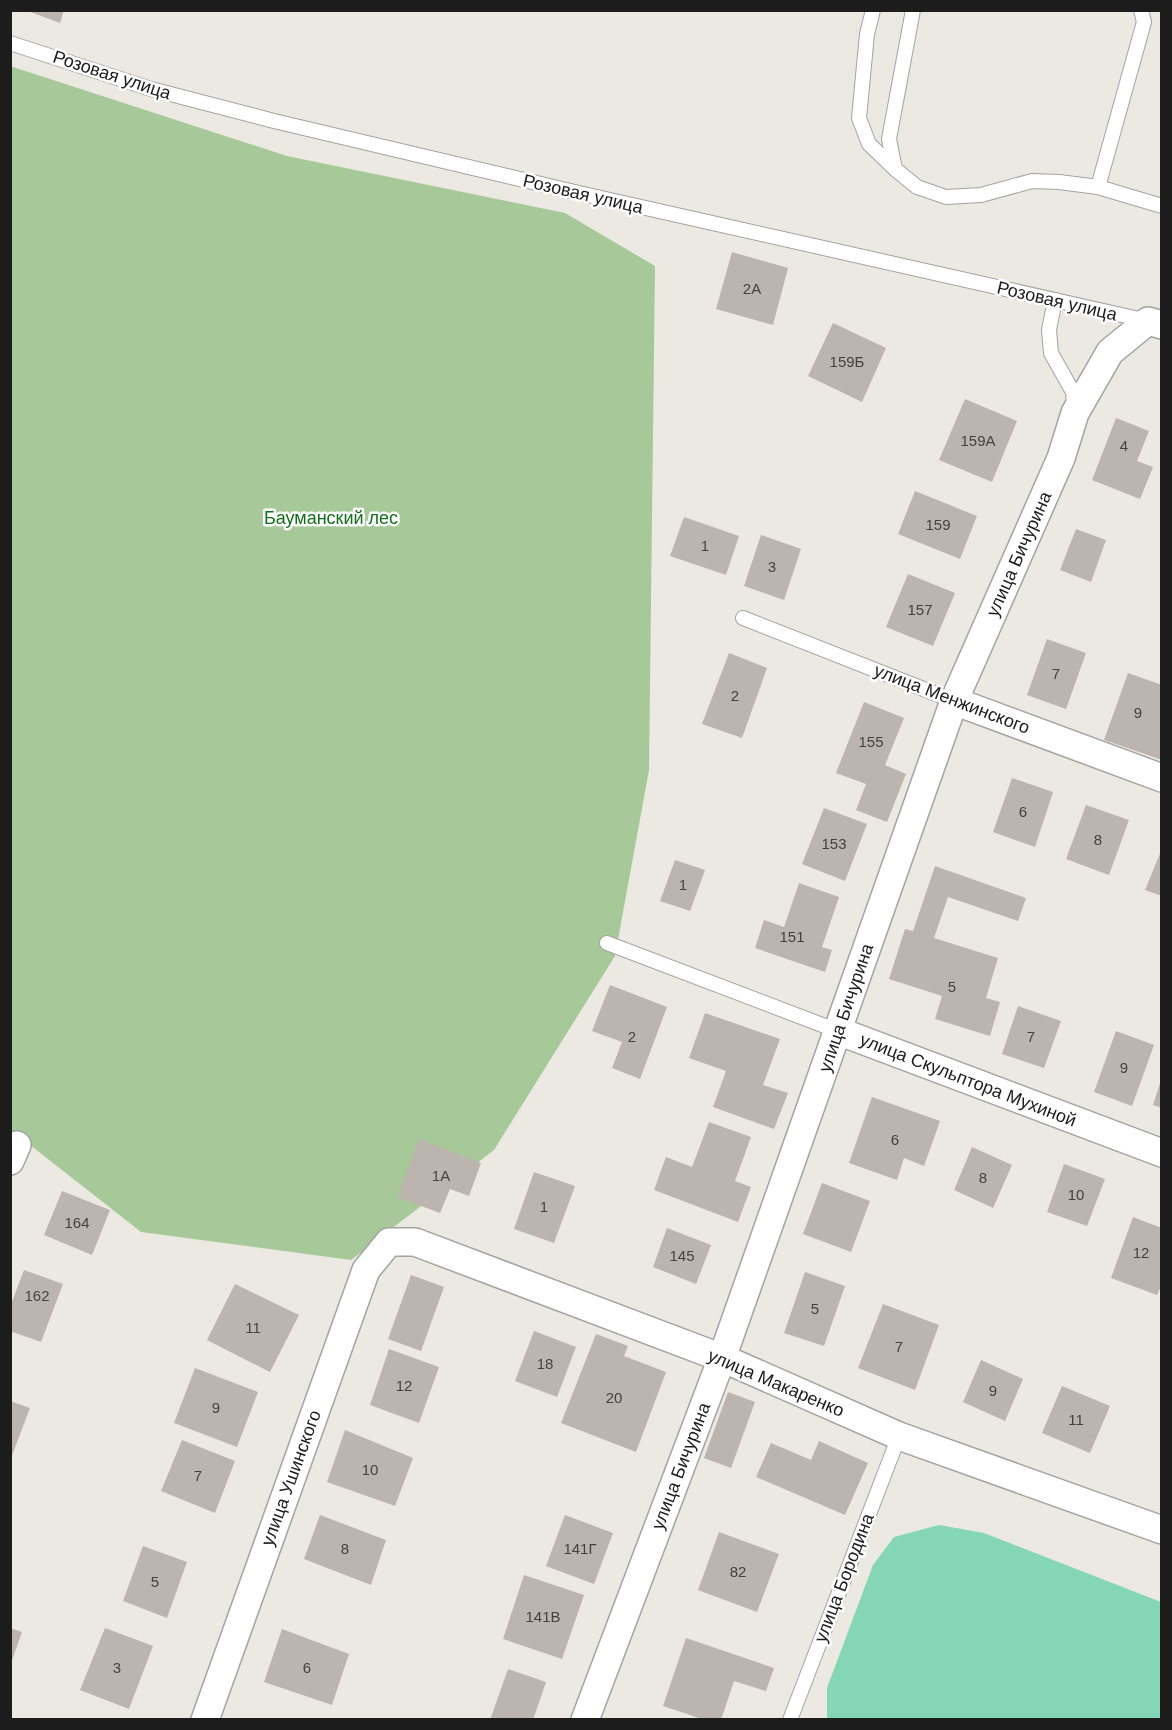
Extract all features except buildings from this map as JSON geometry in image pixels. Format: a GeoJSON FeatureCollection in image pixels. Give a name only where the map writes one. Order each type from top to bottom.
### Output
{"type":"FeatureCollection","features":[{"type":"Feature","properties":{"kind":"street","name":"улица Бичурина"},"geometry":{"type":"LineString","coordinates":[[585,1719],[722,1358],[954,701],[1061,459],[1075,413],[1110,352],[1155,323]]}},
{"type":"Feature","properties":{"kind":"street","name":"улица Менжинского"},"geometry":{"type":"LineString","coordinates":[[954,701],[1161,778]]}},
{"type":"Feature","properties":{"kind":"street","name":"улица Скульптора Мухиной"},"geometry":{"type":"LineString","coordinates":[[838,1031],[1161,1153]]}},
{"type":"Feature","properties":{"kind":"street","name":"улица Макаренко"},"geometry":{"type":"LineString","coordinates":[[389,1242],[415,1242],[722,1358],[899,1437],[1161,1530]]}},
{"type":"Feature","properties":{"kind":"street","name":"улица Ушинского"},"geometry":{"type":"LineString","coordinates":[[205,1719],[366,1270],[389,1242]]}},
{"type":"Feature","properties":{"kind":"lane"},"geometry":{"type":"LineString","coordinates":[[873,10],[867,34],[859,118],[869,144],[917,187],[946,197],[981,195],[1032,181],[1059,182],[1098,187],[1161,206]]}},
{"type":"Feature","properties":{"kind":"lane"},"geometry":{"type":"LineString","coordinates":[[895,169],[889,139],[913,10]]}},
{"type":"Feature","properties":{"kind":"lane"},"geometry":{"type":"LineString","coordinates":[[1098,187],[1144,22],[1141,10]]}},
{"type":"Feature","properties":{"kind":"lane","name":"Розовая улица"},"geometry":{"type":"LineString","coordinates":[[10,43],[151,89],[274,121],[591,196],[1155,323]]}},
{"type":"Feature","properties":{"kind":"lane"},"geometry":{"type":"LineString","coordinates":[[1055,300],[1049,330],[1051,353],[1073,392],[1075,413]]}},
{"type":"Feature","properties":{"kind":"lane","name":"улица Менжинского"},"geometry":{"type":"LineString","coordinates":[[743,618],[954,701]]}},
{"type":"Feature","properties":{"kind":"lane","name":"улица Скульптора Мухиной"},"geometry":{"type":"LineString","coordinates":[[607,943],[838,1031]]}},
{"type":"Feature","properties":{"kind":"lane","name":"улица Бородина"},"geometry":{"type":"LineString","coordinates":[[790,1719],[899,1437]]}},
{"type":"Feature","properties":{"kind":"green space","name":"Бауманский лес"},"geometry":{"type":"Polygon","coordinates":[[[10,66],[287,156],[565,213],[655,266],[649,770],[615,956],[494,1150],[351,1260],[141,1232],[11,1130],[10,66]]]}},
{"type":"Feature","properties":{"kind":"green space"},"geometry":{"type":"Polygon","coordinates":[[[939,1525],[984,1533],[1161,1602],[1161,1719],[827,1719],[827,1688],[873,1565],[894,1537],[939,1525]]]}}]}
